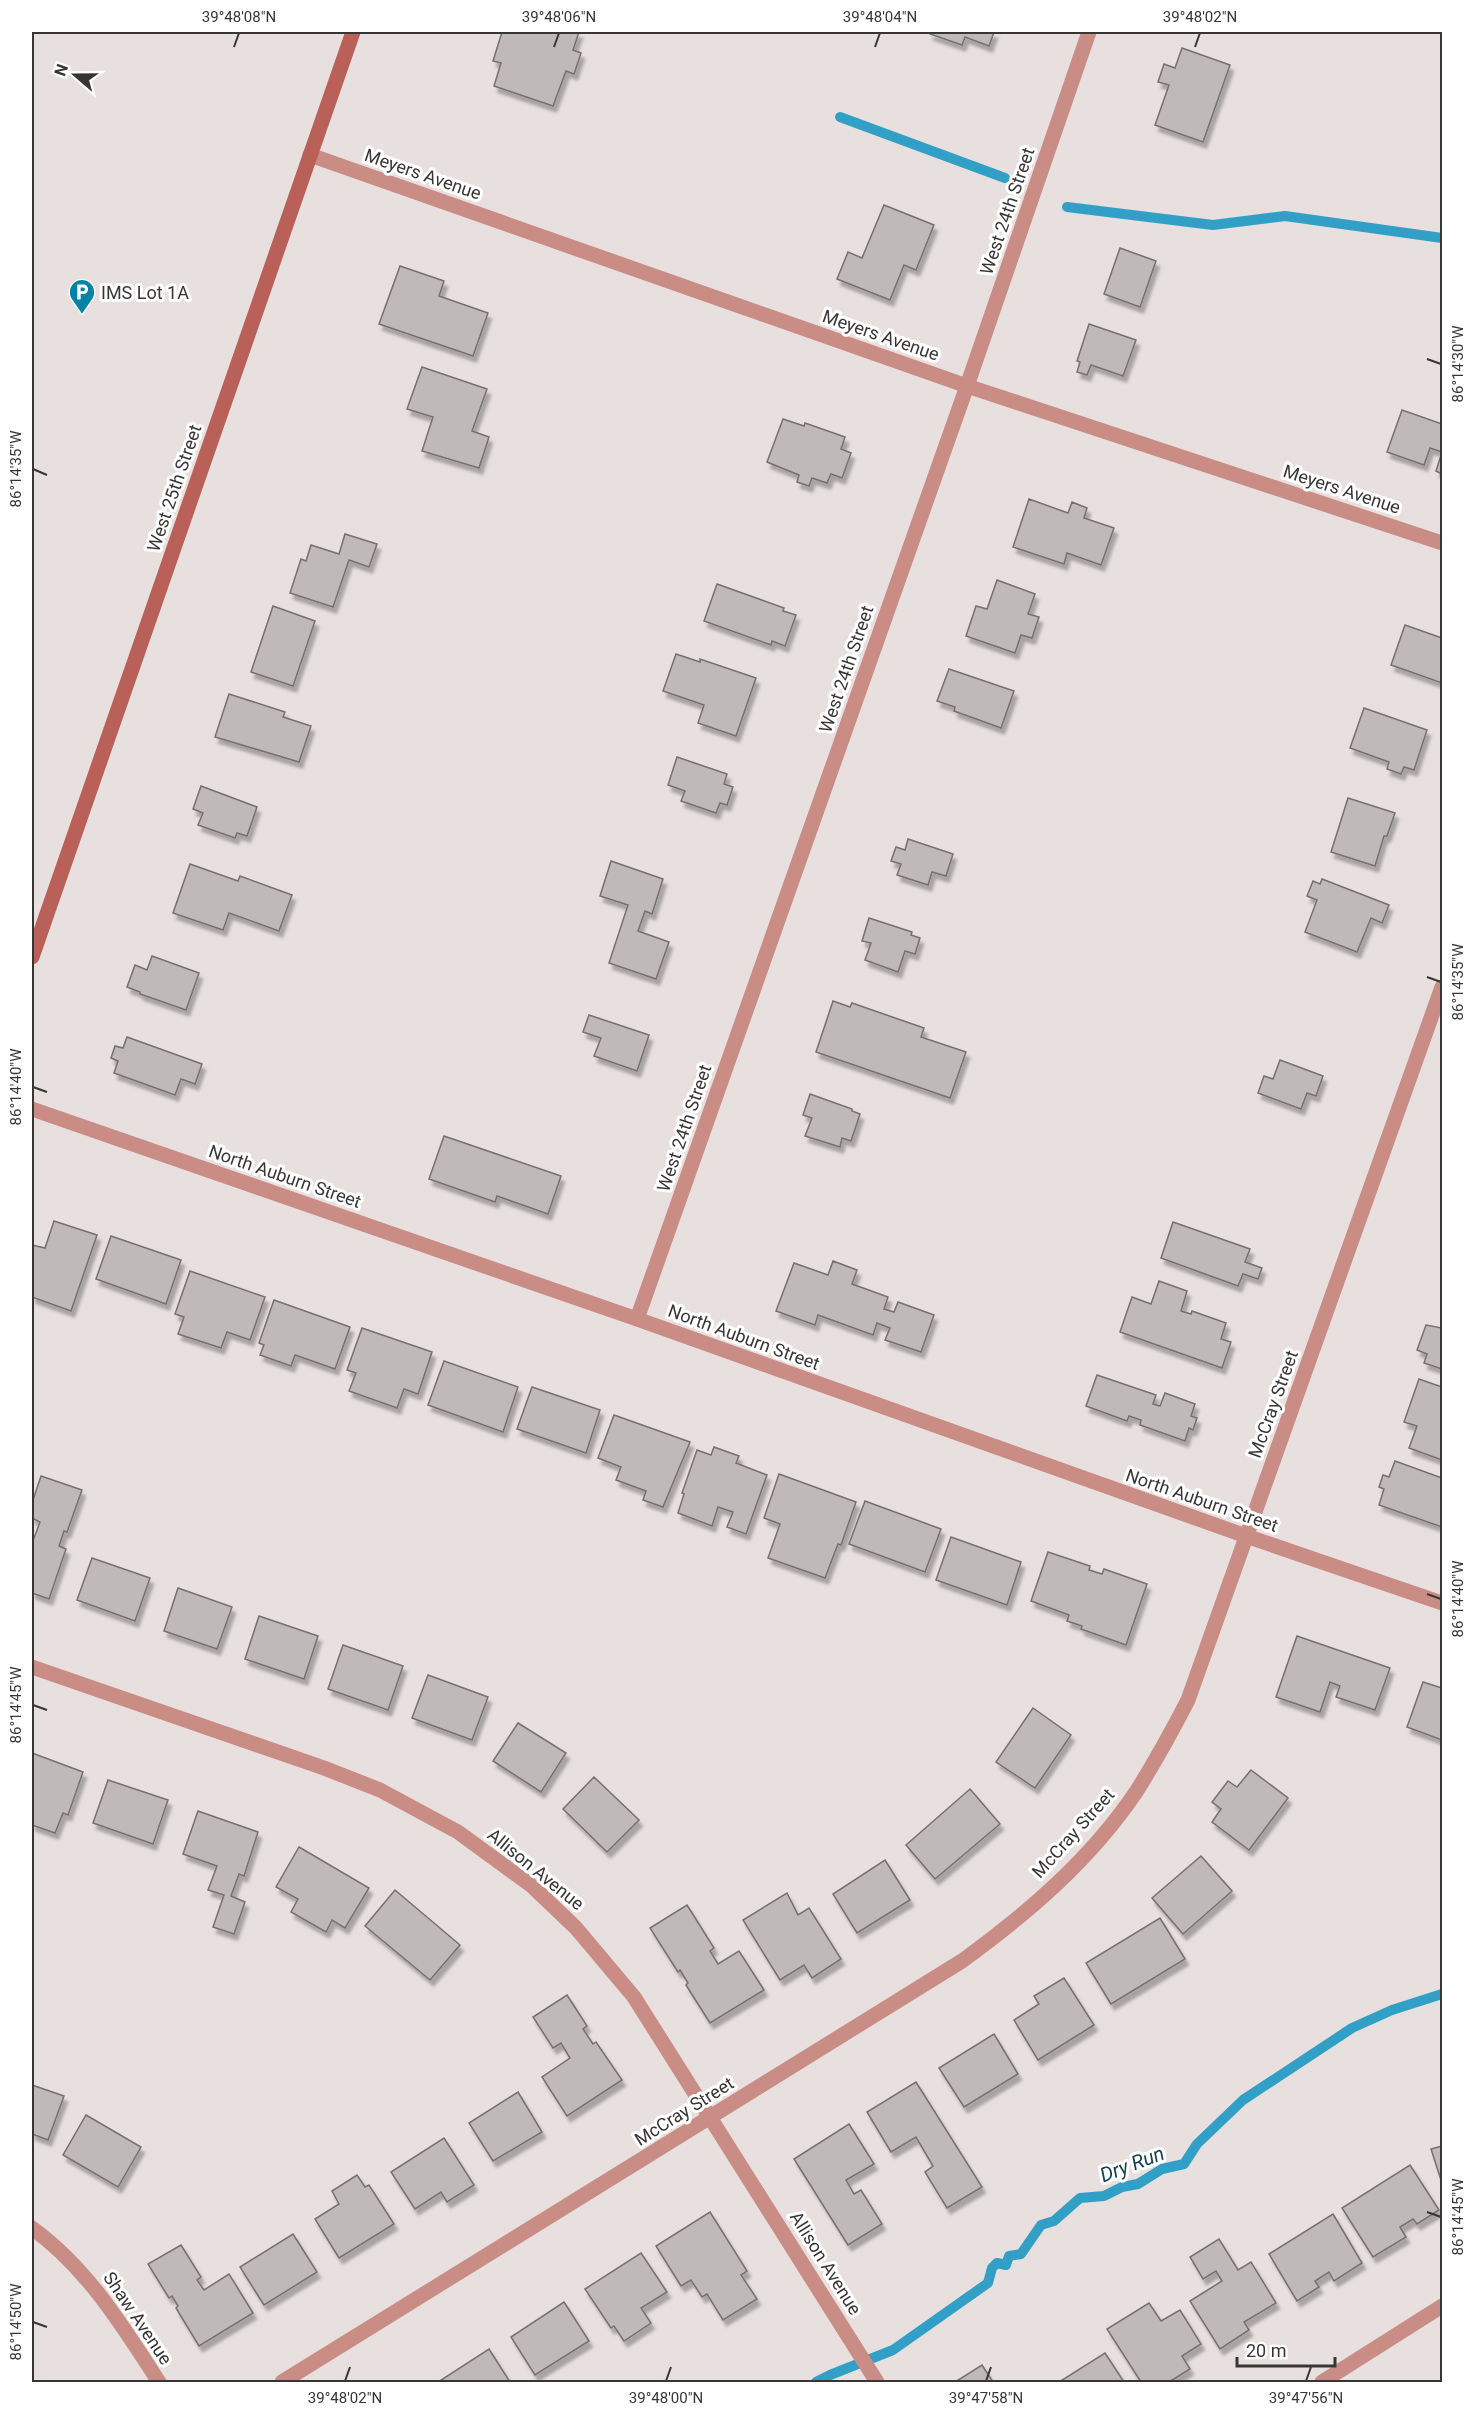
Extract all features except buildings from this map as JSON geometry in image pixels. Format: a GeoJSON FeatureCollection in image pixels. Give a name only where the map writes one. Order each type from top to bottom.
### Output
{"type":"FeatureCollection","features":[{"type":"Feature","properties":{"kind":"main road","name":"West 25th Street"},"geometry":{"type":"LineString","coordinates":[[32,957],[353,32]]}},
{"type":"Feature","properties":{"kind":"street","name":"West 24th Street"},"geometry":{"type":"LineString","coordinates":[[637,1319],[967,386],[1089,32]]}},
{"type":"Feature","properties":{"kind":"street","name":"Meyers Avenue"},"geometry":{"type":"LineString","coordinates":[[310,155],[967,386],[1443,543]]}},
{"type":"Feature","properties":{"kind":"street","name":"McCray Street"},"geometry":{"type":"LineString","coordinates":[[282,2382],[962,1961],[999,1935],[1068,1874],[1108,1829],[1135,1792],[1188,1700],[1443,987]]}},
{"type":"Feature","properties":{"kind":"street","name":"North Auburn Street"},"geometry":{"type":"LineString","coordinates":[[32,1109],[637,1319],[1443,1604]]}},
{"type":"Feature","properties":{"kind":"street","name":"Allison Avenue"},"geometry":{"type":"LineString","coordinates":[[32,1667],[351,1778],[420,1810],[458,1833],[532,1886],[556,1907],[597,1950],[634,1997],[712,2117],[877,2382]]}},
{"type":"Feature","properties":{"kind":"street","name":"Shaw Avenue"},"geometry":{"type":"LineString","coordinates":[[32,2228],[81,2271],[101,2294],[159,2382]]}},
{"type":"Feature","properties":{"kind":"street"},"geometry":{"type":"LineString","coordinates":[[1322,2382],[1443,2306]]}},
{"type":"Feature","properties":{"kind":"waterway"},"geometry":{"type":"LineString","coordinates":[[840,117],[1005,178]]}},
{"type":"Feature","properties":{"kind":"waterway"},"geometry":{"type":"LineString","coordinates":[[1067,207],[1213,225],[1285,216],[1442,238]]}},
{"type":"Feature","properties":{"kind":"waterway","name":"Dry Run"},"geometry":{"type":"LineString","coordinates":[[816,2382],[893,2350],[988,2283],[992,2268],[997,2263],[1006,2265],[1009,2256],[1021,2254],[1041,2225],[1054,2221],[1080,2198],[1104,2196],[1122,2187],[1138,2184],[1162,2169],[1184,2164],[1197,2144],[1243,2100],[1352,2028],[1392,2010],[1442,1994]]}},
{"type":"Feature","properties":{"kind":"place","name":"IMS Lot 1A"},"geometry":{"type":"Point","coordinates":[82,315]}}]}
